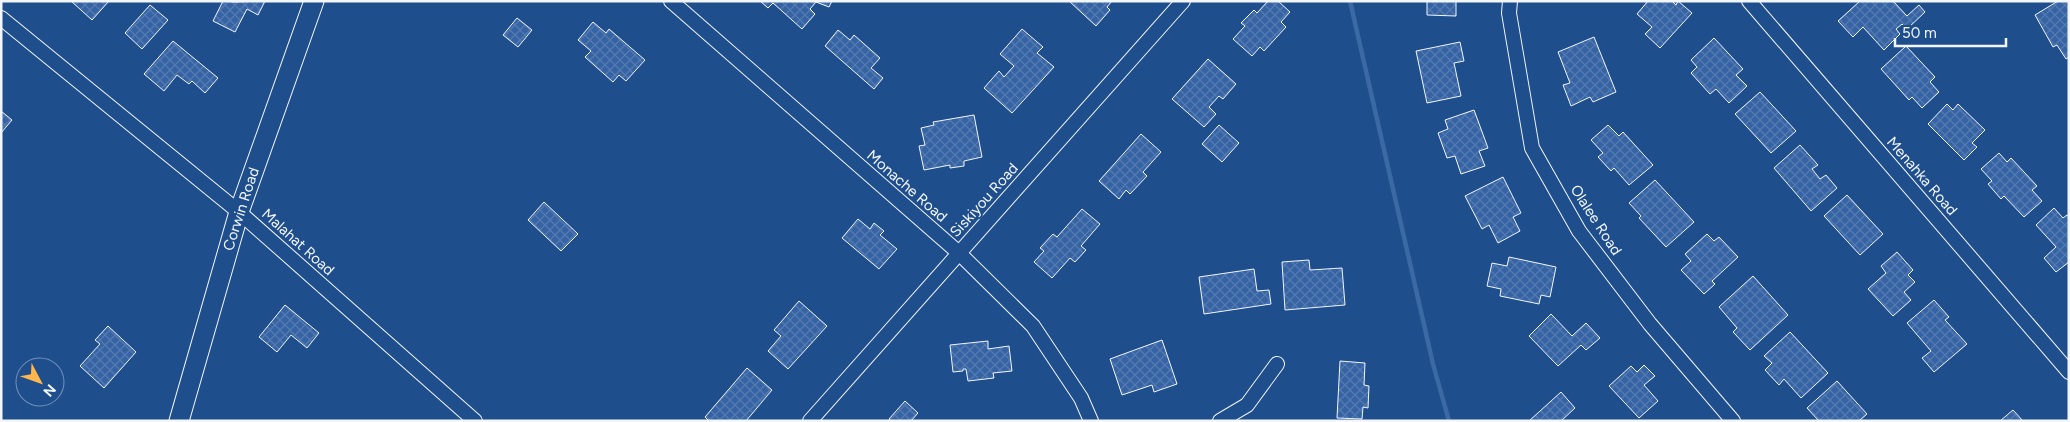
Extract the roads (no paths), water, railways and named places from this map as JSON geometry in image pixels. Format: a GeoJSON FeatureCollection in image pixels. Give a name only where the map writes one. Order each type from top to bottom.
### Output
{"type":"FeatureCollection","features":[{"type":"Feature","properties":{"kind":"main road","name":"Corwin Road"},"geometry":{"type":"LineString","coordinates":[[179,421],[239,212],[314,1]]}},
{"type":"Feature","properties":{"kind":"street","name":"Monache Road"},"geometry":{"type":"LineString","coordinates":[[671,1],[959,253],[1033,326],[1081,398],[1091,421]]}},
{"type":"Feature","properties":{"kind":"street","name":"Siskiyou Road"},"geometry":{"type":"LineString","coordinates":[[810,421],[1183,1]]}},
{"type":"Feature","properties":{"kind":"street","name":"Olalee Road"},"geometry":{"type":"LineString","coordinates":[[1510,1],[1509,13],[1532,148],[1580,231],[1650,324],[1729,420]]}},
{"type":"Feature","properties":{"kind":"street","name":"Menahka Road"},"geometry":{"type":"LineString","coordinates":[[1750,1],[2069,372]]}},
{"type":"Feature","properties":{"kind":"street","name":"Malahat Road"},"geometry":{"type":"LineString","coordinates":[[1,18],[239,212],[475,421]]}},
{"type":"Feature","properties":{"kind":"street"},"geometry":{"type":"LineString","coordinates":[[1220,421],[1247,405],[1277,364]]}},
{"type":"Feature","properties":{"kind":"waterway"},"geometry":{"type":"LineString","coordinates":[[1350,1],[1433,364],[1449,421]]}}]}
